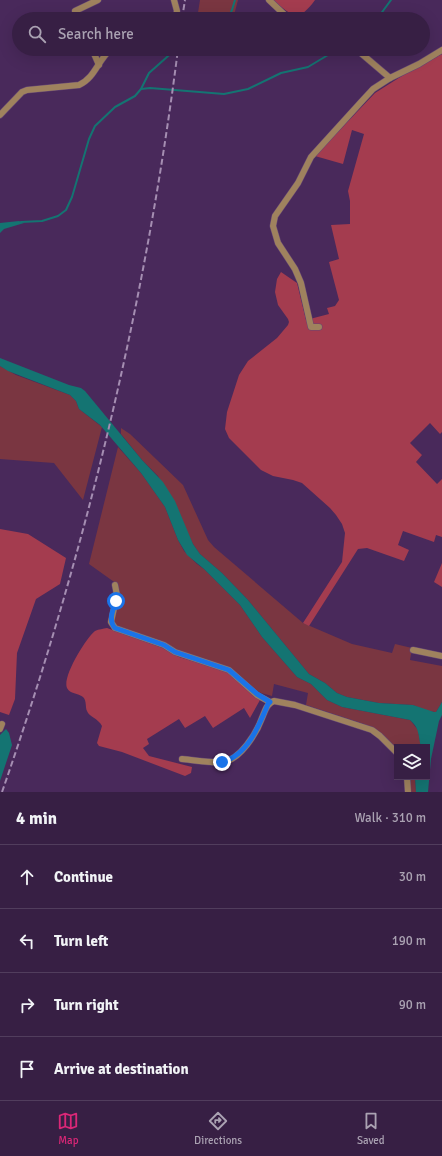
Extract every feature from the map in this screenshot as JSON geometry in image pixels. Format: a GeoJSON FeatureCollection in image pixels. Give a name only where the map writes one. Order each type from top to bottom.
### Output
{"type":"FeatureCollection","features":[{"type":"Feature","properties":{"kind":"street"},"geometry":{"type":"LineString","coordinates":[[75,12],[98,0]]}},
{"type":"Feature","properties":{"kind":"street"},"geometry":{"type":"LineString","coordinates":[[174,0],[177,12]]}},
{"type":"Feature","properties":{"kind":"street"},"geometry":{"type":"LineString","coordinates":[[268,0],[283,12]]}},
{"type":"Feature","properties":{"kind":"street"},"geometry":{"type":"LineString","coordinates":[[318,327],[311,327],[301,283],[295,269],[278,244],[273,226],[274,218],[298,183],[311,157],[373,89],[390,78],[419,64],[442,50]]}},
{"type":"Feature","properties":{"kind":"street"},"geometry":{"type":"LineString","coordinates":[[95,56],[99,65]]}},
{"type":"Feature","properties":{"kind":"street"},"geometry":{"type":"LineString","coordinates":[[0,115],[22,92],[79,85],[85,82],[104,56]]}},
{"type":"Feature","properties":{"kind":"street"},"geometry":{"type":"LineString","coordinates":[[364,56],[390,78]]}},
{"type":"Feature","properties":{"kind":"street"},"geometry":{"type":"LineString","coordinates":[[115,585],[118,595],[111,622],[115,628],[164,645],[175,652],[229,670],[257,694],[270,702]]}},
{"type":"Feature","properties":{"kind":"street"},"geometry":{"type":"LineString","coordinates":[[413,650],[442,656]]}},
{"type":"Feature","properties":{"kind":"street"},"geometry":{"type":"LineString","coordinates":[[182,759],[222,762],[238,754],[245,747],[259,726],[268,704],[277,700],[372,730],[394,750]]}},
{"type":"Feature","properties":{"kind":"street"},"geometry":{"type":"LineString","coordinates":[[407,780],[408,792]]}},
{"type":"Feature","properties":{"kind":"shaded area"},"geometry":{"type":"Polygon","coordinates":[[[200,0],[238,0],[235,12],[198,12],[200,0]]]}},
{"type":"Feature","properties":{"kind":"shaded area"},"geometry":{"type":"Polygon","coordinates":[[[273,0],[315,0],[304,12],[288,12],[273,0]]]}},
{"type":"Feature","properties":{"kind":"shaded area"},"geometry":{"type":"Polygon","coordinates":[[[442,54],[442,432],[440,434],[430,423],[410,443],[422,455],[416,462],[437,484],[442,479],[442,537],[436,535],[434,542],[403,531],[398,545],[409,550],[404,561],[367,548],[358,549],[309,626],[303,623],[342,562],[345,533],[342,524],[330,508],[302,483],[273,476],[261,470],[229,438],[225,429],[227,412],[239,375],[248,361],[277,338],[288,325],[288,319],[278,305],[275,292],[277,279],[281,272],[297,283],[306,320],[329,314],[327,308],[335,306],[339,300],[329,262],[339,259],[331,225],[350,224],[350,201],[348,191],[364,134],[352,130],[343,164],[315,156],[375,93],[405,74],[442,54]]]}},
{"type":"Feature","properties":{"kind":"shaded area"},"geometry":{"type":"Polygon","coordinates":[[[19,221],[24,223],[4,229],[0,233],[0,223],[19,221]]]}},
{"type":"Feature","properties":{"kind":"shaded area"},"geometry":{"type":"Polygon","coordinates":[[[0,358],[69,385],[81,388],[85,391],[142,460],[163,482],[175,501],[193,544],[200,554],[222,573],[248,600],[309,674],[325,683],[337,693],[347,697],[379,703],[413,705],[434,712],[436,712],[442,702],[442,715],[439,721],[430,770],[430,744],[420,744],[416,726],[410,720],[342,707],[327,700],[311,684],[297,677],[262,637],[240,605],[204,569],[187,555],[178,540],[165,507],[141,473],[100,425],[79,409],[76,401],[70,395],[8,371],[0,366],[0,358]]]}},
{"type":"Feature","properties":{"kind":"shaded area"},"geometry":{"type":"Polygon","coordinates":[[[0,366],[16,375],[70,395],[76,401],[79,409],[102,427],[83,500],[54,463],[0,459],[0,366]]]}},
{"type":"Feature","properties":{"kind":"shaded area"},"geometry":{"type":"Polygon","coordinates":[[[121,428],[130,434],[183,485],[208,540],[214,547],[303,623],[352,644],[392,653],[395,644],[412,648],[410,660],[442,666],[442,702],[436,712],[427,711],[413,705],[379,703],[347,697],[337,693],[325,683],[309,674],[248,600],[222,573],[200,554],[193,544],[158,476],[142,460],[121,434],[121,428]]]}},
{"type":"Feature","properties":{"kind":"shaded area"},"geometry":{"type":"Polygon","coordinates":[[[118,447],[141,473],[165,507],[184,551],[240,605],[262,637],[297,677],[311,684],[327,700],[342,707],[410,720],[418,730],[420,744],[394,744],[394,749],[364,724],[306,705],[308,693],[274,684],[272,696],[261,693],[185,654],[119,628],[115,625],[113,616],[120,592],[117,584],[89,564],[118,447]]]}},
{"type":"Feature","properties":{"kind":"shaded area"},"geometry":{"type":"Polygon","coordinates":[[[0,529],[28,534],[66,558],[60,584],[36,599],[17,653],[15,699],[9,715],[0,712],[0,529]]]}},
{"type":"Feature","properties":{"kind":"shaded area"},"geometry":{"type":"Polygon","coordinates":[[[442,563],[442,587],[434,582],[442,563]]]}},
{"type":"Feature","properties":{"kind":"shaded area"},"geometry":{"type":"Polygon","coordinates":[[[107,628],[163,648],[179,657],[226,671],[260,700],[250,718],[244,708],[213,728],[205,716],[185,728],[179,719],[147,739],[149,744],[143,748],[149,756],[192,767],[191,773],[185,776],[122,752],[99,746],[97,743],[102,726],[88,713],[83,697],[68,690],[66,683],[71,667],[86,641],[95,631],[107,628]]]}},
{"type":"Feature","properties":{"kind":"shaded area"},"geometry":{"type":"Polygon","coordinates":[[[6,729],[9,733],[12,745],[0,781],[0,735],[6,729]]]}},
{"type":"Feature","properties":{"kind":"shaded area"},"geometry":{"type":"Polygon","coordinates":[[[411,780],[415,780],[416,792],[411,792],[411,780]]]}},
{"type":"Feature","properties":{"kind":"shaded area"},"geometry":{"type":"Polygon","coordinates":[[[415,780],[429,780],[428,792],[416,792],[415,780]]]}},
{"type":"Feature","properties":{"kind":"waterway"},"geometry":{"type":"LineString","coordinates":[[231,12],[235,0]]}},
{"type":"Feature","properties":{"kind":"waterway"},"geometry":{"type":"LineString","coordinates":[[382,12],[391,0]]}},
{"type":"Feature","properties":{"kind":"waterway"},"geometry":{"type":"LineString","coordinates":[[21,222],[42,221],[58,216],[66,210],[72,197],[89,139],[95,126],[115,107],[135,96],[141,89],[149,73],[168,56]]}},
{"type":"Feature","properties":{"kind":"waterway"},"geometry":{"type":"LineString","coordinates":[[141,89],[150,88],[224,94],[248,89],[281,73],[308,67],[326,56]]}},
{"type":"Feature","properties":{"kind":"railway"},"geometry":{"type":"LineString","coordinates":[[183,12],[185,0]]}},
{"type":"Feature","properties":{"kind":"railway"},"geometry":{"type":"LineString","coordinates":[[2,792],[60,610],[110,425],[149,238],[165,144],[177,56]]}},
{"type":"Feature","properties":{"kind":"route"},"geometry":{"type":"LineString","coordinates":[[116,601],[111,622],[115,628],[164,645],[175,652],[229,670],[257,694],[270,702],[259,726],[243,750],[229,760],[222,762]]}}]}
